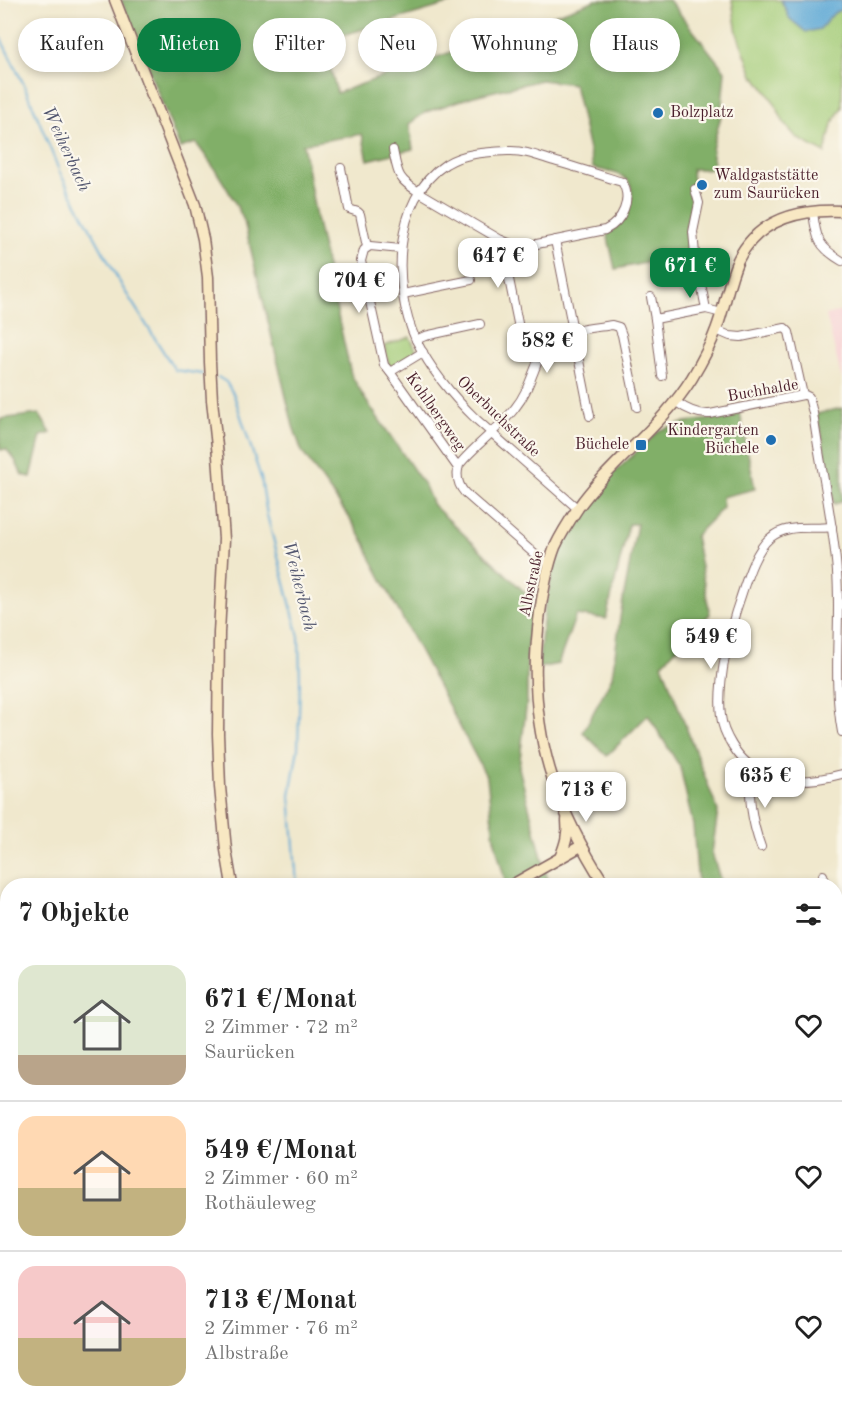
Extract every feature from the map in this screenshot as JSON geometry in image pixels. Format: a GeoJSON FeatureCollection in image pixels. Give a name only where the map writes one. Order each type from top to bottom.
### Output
{"type":"FeatureCollection","features":[{"type":"Feature","properties":{"kind":"street"},"geometry":{"type":"LineString","coordinates":[[115,0],[195,205],[203,239],[208,277],[212,400],[224,539],[219,633],[218,734],[226,850],[231,878]]}},
{"type":"Feature","properties":{"kind":"street"},"geometry":{"type":"LineString","coordinates":[[393,150],[402,181],[501,240],[526,246],[555,240],[590,416]]}},
{"type":"Feature","properties":{"kind":"street","name":"Oberbuchstraße"},"geometry":{"type":"LineString","coordinates":[[555,240],[605,230],[617,222],[628,197],[622,182],[530,153],[509,151],[476,154],[453,160],[436,172],[419,192],[410,212],[401,249],[401,271],[403,294],[416,340],[441,380],[461,405],[578,509]]}},
{"type":"Feature","properties":{"kind":"street","name":"Kohlbergweg"},"geometry":{"type":"LineString","coordinates":[[340,168],[350,209],[360,214],[367,247],[361,261],[384,365],[458,468],[459,485],[539,558],[549,563]]}},
{"type":"Feature","properties":{"kind":"street"},"geometry":{"type":"LineString","coordinates":[[695,189],[699,204],[693,232],[695,254],[706,309]]}},
{"type":"Feature","properties":{"kind":"street","name":"Albstraße"},"geometry":{"type":"LineString","coordinates":[[601,878],[583,850],[552,779],[541,730],[536,690],[536,643],[549,563],[558,541],[597,483],[676,402],[704,357],[722,313],[736,266],[747,246],[761,231],[789,216],[842,211]]}},
{"type":"Feature","properties":{"kind":"street"},"geometry":{"type":"LineString","coordinates":[[813,212],[822,246],[842,261]]}},
{"type":"Feature","properties":{"kind":"street"},"geometry":{"type":"LineString","coordinates":[[501,240],[520,333]]}},
{"type":"Feature","properties":{"kind":"street"},"geometry":{"type":"LineString","coordinates":[[367,247],[401,249]]}},
{"type":"Feature","properties":{"kind":"street"},"geometry":{"type":"LineString","coordinates":[[403,294],[471,280]]}},
{"type":"Feature","properties":{"kind":"street"},"geometry":{"type":"LineString","coordinates":[[651,297],[662,376]]}},
{"type":"Feature","properties":{"kind":"street"},"geometry":{"type":"LineString","coordinates":[[655,319],[706,309],[722,313]]}},
{"type":"Feature","properties":{"kind":"street"},"geometry":{"type":"LineString","coordinates":[[416,340],[480,324]]}},
{"type":"Feature","properties":{"kind":"street","name":"Kohlbergweg"},"geometry":{"type":"LineString","coordinates":[[458,468],[462,461],[522,400],[538,360],[548,343],[555,337],[612,325],[618,327],[622,335],[637,407]]}},
{"type":"Feature","properties":{"kind":"street"},"geometry":{"type":"LineString","coordinates":[[716,330],[730,336],[741,337],[785,328],[789,332],[803,395]]}},
{"type":"Feature","properties":{"kind":"street","name":"Kohlbergweg"},"geometry":{"type":"LineString","coordinates":[[390,372],[423,352]]}},
{"type":"Feature","properties":{"kind":"street","name":"Buchhalde"},"geometry":{"type":"LineString","coordinates":[[676,402],[703,415],[803,395],[809,397],[835,552],[839,602],[838,714],[842,732]]}},
{"type":"Feature","properties":{"kind":"street"},"geometry":{"type":"LineString","coordinates":[[832,527],[792,528],[778,533],[770,539],[759,554],[730,630],[722,680],[721,717],[728,739],[736,752],[755,769],[775,779],[816,780],[842,774]]}},
{"type":"Feature","properties":{"kind":"street"},"geometry":{"type":"LineString","coordinates":[[755,769],[750,782],[752,810],[761,847]]}},
{"type":"Feature","properties":{"kind":"street"},"geometry":{"type":"LineString","coordinates":[[560,858],[567,836],[566,813]]}},
{"type":"Feature","properties":{"kind":"street"},"geometry":{"type":"LineString","coordinates":[[524,878],[560,858],[583,850]]}},
{"type":"Feature","properties":{"kind":"street"},"geometry":{"type":"LineString","coordinates":[[545,866],[576,858],[583,850]]}},
{"type":"Feature","properties":{"kind":"shaded area"},"geometry":{"type":"Polygon","coordinates":[[[842,311],[842,380],[826,315],[842,311]]]}},
{"type":"Feature","properties":{"kind":"green space"},"geometry":{"type":"Polygon","coordinates":[[[121,0],[462,0],[401,18],[358,18],[358,31],[346,34],[346,18],[253,18],[253,72],[331,72],[337,93],[395,72],[437,72],[437,57],[449,53],[449,72],[578,72],[578,18],[546,18],[596,0],[669,0],[725,71],[721,116],[712,149],[714,169],[692,169],[694,198],[686,227],[690,254],[615,269],[607,233],[619,225],[625,216],[630,204],[631,186],[621,176],[593,168],[574,84],[541,80],[474,96],[426,112],[409,124],[413,149],[368,160],[362,134],[303,144],[316,218],[351,374],[365,399],[425,486],[433,505],[533,600],[527,649],[527,700],[519,768],[547,878],[504,878],[494,838],[487,778],[371,559],[365,543],[302,452],[293,426],[244,221],[222,180],[196,143],[180,148],[150,72],[241,72],[241,18],[137,18],[137,40],[121,0]]]}},
{"type":"Feature","properties":{"kind":"green space"},"geometry":{"type":"Polygon","coordinates":[[[732,0],[842,0],[842,107],[832,124],[825,153],[797,138],[784,123],[774,102],[756,77],[754,78],[737,33],[732,0]]]}},
{"type":"Feature","properties":{"kind":"green space"},"geometry":{"type":"Polygon","coordinates":[[[410,337],[417,352],[394,367],[389,366],[384,346],[410,337]]]}},
{"type":"Feature","properties":{"kind":"green space"},"geometry":{"type":"Polygon","coordinates":[[[842,408],[842,502],[834,504],[816,414],[842,408]]]}},
{"type":"Feature","properties":{"kind":"green space"},"geometry":{"type":"Polygon","coordinates":[[[740,413],[755,489],[722,497],[723,508],[695,536],[710,614],[662,664],[718,811],[712,853],[720,878],[697,878],[693,825],[680,767],[648,715],[607,756],[583,732],[612,677],[637,524],[629,524],[606,619],[576,615],[558,664],[538,668],[545,605],[554,566],[563,543],[580,513],[600,486],[660,430],[686,422],[740,413]]]}},
{"type":"Feature","properties":{"kind":"green space"},"geometry":{"type":"Polygon","coordinates":[[[39,414],[51,433],[41,436],[31,477],[22,475],[15,460],[6,449],[0,450],[0,419],[39,414]]]}},
{"type":"Feature","properties":{"kind":"water"},"geometry":{"type":"Polygon","coordinates":[[[781,0],[842,0],[842,9],[834,13],[820,29],[806,32],[790,19],[781,0]]]}},
{"type":"Feature","properties":{"kind":"waterway","name":"Weiherbach"},"geometry":{"type":"LineString","coordinates":[[0,35],[23,83],[60,173],[123,288],[175,370],[203,374]]}},
{"type":"Feature","properties":{"kind":"waterway","name":"Weiherbach"},"geometry":{"type":"LineString","coordinates":[[218,377],[226,382],[234,395],[261,478],[267,515],[299,637],[298,748],[290,795],[296,878]]}},
{"type":"Feature","properties":{"kind":"place","name":"Bolzplatz"},"geometry":{"type":"Point","coordinates":[658,113]}},
{"type":"Feature","properties":{"kind":"place","name":"Waldgaststätte zum Saurücken"},"geometry":{"type":"Point","coordinates":[702,185]}},
{"type":"Feature","properties":{"kind":"place","name":"Kindergarten Büchele"},"geometry":{"type":"Point","coordinates":[771,440]}},
{"type":"Feature","properties":{"kind":"place","name":"Büchele"},"geometry":{"type":"Point","coordinates":[641,445]}}]}
